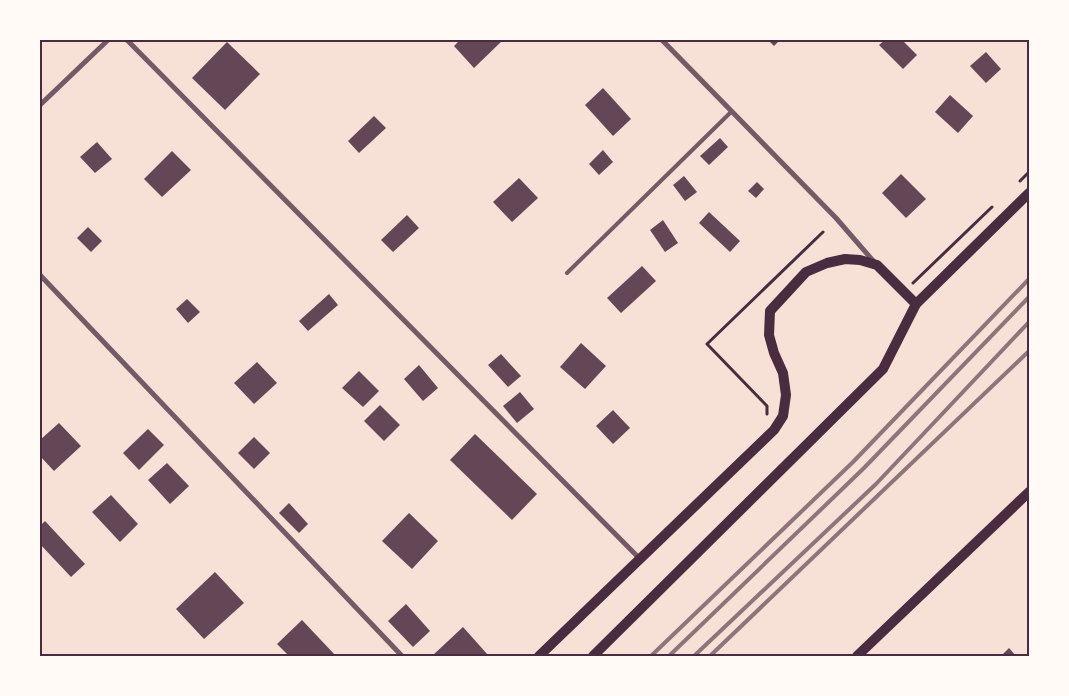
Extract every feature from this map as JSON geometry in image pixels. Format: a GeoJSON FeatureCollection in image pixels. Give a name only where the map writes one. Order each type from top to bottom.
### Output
{"type":"FeatureCollection","features":[{"type":"Feature","properties":{"kind":"main road"},"geometry":{"type":"LineString","coordinates":[[596,653],[883,369],[916,304],[1029,193]]}},
{"type":"Feature","properties":{"kind":"main road"},"geometry":{"type":"LineString","coordinates":[[539,656],[774,430],[783,416],[786,395],[783,372],[768,335],[770,311],[806,272],[827,263],[845,259],[860,260],[877,265],[916,304]]}},
{"type":"Feature","properties":{"kind":"main road"},"geometry":{"type":"LineString","coordinates":[[857,656],[1029,492]]}},
{"type":"Feature","properties":{"kind":"street"},"geometry":{"type":"LineString","coordinates":[[40,105],[108,40]]}},
{"type":"Feature","properties":{"kind":"street"},"geometry":{"type":"LineString","coordinates":[[127,40],[640,560]]}},
{"type":"Feature","properties":{"kind":"street"},"geometry":{"type":"LineString","coordinates":[[662,40],[842,224],[877,265]]}},
{"type":"Feature","properties":{"kind":"street"},"geometry":{"type":"LineString","coordinates":[[40,275],[402,656]]}},
{"type":"Feature","properties":{"kind":"lane"},"geometry":{"type":"LineString","coordinates":[[567,273],[731,112]]}},
{"type":"Feature","properties":{"kind":"path"},"geometry":{"type":"LineString","coordinates":[[1017,183],[1029,172]]}},
{"type":"Feature","properties":{"kind":"path"},"geometry":{"type":"LineString","coordinates":[[911,285],[999,200]]}},
{"type":"Feature","properties":{"kind":"path"},"geometry":{"type":"LineString","coordinates":[[767,418],[767,406],[708,344],[822,232]]}},
{"type":"Feature","properties":{"kind":"building"},"geometry":{"type":"Polygon","coordinates":[[[460,40],[503,40],[474,68],[454,46],[460,40]]]}},
{"type":"Feature","properties":{"kind":"building"},"geometry":{"type":"Polygon","coordinates":[[[768,40],[780,40],[774,46],[768,40]]]}},
{"type":"Feature","properties":{"kind":"building"},"geometry":{"type":"Polygon","coordinates":[[[885,40],[902,40],[917,55],[903,69],[879,45],[885,40]]]}},
{"type":"Feature","properties":{"kind":"building"},"geometry":{"type":"Polygon","coordinates":[[[227,42],[260,74],[225,110],[192,78],[227,42]]]}},
{"type":"Feature","properties":{"kind":"building"},"geometry":{"type":"Polygon","coordinates":[[[986,52],[1001,69],[986,83],[970,66],[986,52]]]}},
{"type":"Feature","properties":{"kind":"building"},"geometry":{"type":"Polygon","coordinates":[[[603,88],[631,119],[613,136],[585,105],[603,88]]]}},
{"type":"Feature","properties":{"kind":"building"},"geometry":{"type":"Polygon","coordinates":[[[950,95],[973,116],[958,133],[935,112],[950,95]]]}},
{"type":"Feature","properties":{"kind":"building"},"geometry":{"type":"Polygon","coordinates":[[[374,116],[386,128],[359,153],[348,141],[374,116]]]}},
{"type":"Feature","properties":{"kind":"building"},"geometry":{"type":"Polygon","coordinates":[[[720,138],[728,147],[709,165],[700,156],[720,138]]]}},
{"type":"Feature","properties":{"kind":"building"},"geometry":{"type":"Polygon","coordinates":[[[97,142],[112,159],[95,173],[80,157],[97,142]]]}},
{"type":"Feature","properties":{"kind":"building"},"geometry":{"type":"Polygon","coordinates":[[[603,150],[613,162],[599,175],[589,164],[603,150]]]}},
{"type":"Feature","properties":{"kind":"building"},"geometry":{"type":"Polygon","coordinates":[[[172,151],[191,170],[162,197],[144,179],[172,151]]]}},
{"type":"Feature","properties":{"kind":"building"},"geometry":{"type":"Polygon","coordinates":[[[901,174],[926,199],[906,218],[882,193],[901,174]]]}},
{"type":"Feature","properties":{"kind":"building"},"geometry":{"type":"Polygon","coordinates":[[[684,176],[697,192],[685,201],[673,185],[684,176]]]}},
{"type":"Feature","properties":{"kind":"building"},"geometry":{"type":"Polygon","coordinates":[[[519,178],[538,198],[512,222],[493,202],[519,178]]]}},
{"type":"Feature","properties":{"kind":"building"},"geometry":{"type":"Polygon","coordinates":[[[757,182],[764,189],[756,198],[748,191],[757,182]]]}},
{"type":"Feature","properties":{"kind":"building"},"geometry":{"type":"Polygon","coordinates":[[[709,212],[740,241],[730,252],[699,223],[709,212]]]}},
{"type":"Feature","properties":{"kind":"building"},"geometry":{"type":"Polygon","coordinates":[[[407,215],[419,228],[393,252],[381,240],[407,215]]]}},
{"type":"Feature","properties":{"kind":"building"},"geometry":{"type":"Polygon","coordinates":[[[663,220],[678,243],[665,252],[650,230],[663,220]]]}},
{"type":"Feature","properties":{"kind":"building"},"geometry":{"type":"Polygon","coordinates":[[[88,227],[102,241],[91,252],[77,238],[88,227]]]}},
{"type":"Feature","properties":{"kind":"building"},"geometry":{"type":"Polygon","coordinates":[[[642,266],[656,281],[621,313],[607,298],[642,266]]]}},
{"type":"Feature","properties":{"kind":"building"},"geometry":{"type":"Polygon","coordinates":[[[329,294],[338,305],[308,331],[299,321],[329,294]]]}},
{"type":"Feature","properties":{"kind":"building"},"geometry":{"type":"Polygon","coordinates":[[[187,299],[200,312],[188,323],[176,309],[187,299]]]}},
{"type":"Feature","properties":{"kind":"building"},"geometry":{"type":"Polygon","coordinates":[[[581,343],[606,366],[585,389],[560,367],[581,343]]]}},
{"type":"Feature","properties":{"kind":"building"},"geometry":{"type":"Polygon","coordinates":[[[501,354],[521,376],[508,387],[488,365],[501,354]]]}},
{"type":"Feature","properties":{"kind":"building"},"geometry":{"type":"Polygon","coordinates":[[[257,362],[277,383],[254,404],[234,383],[257,362]]]}},
{"type":"Feature","properties":{"kind":"building"},"geometry":{"type":"Polygon","coordinates":[[[419,365],[438,388],[423,401],[404,379],[419,365]]]}},
{"type":"Feature","properties":{"kind":"building"},"geometry":{"type":"Polygon","coordinates":[[[359,371],[379,391],[363,407],[342,388],[359,371]]]}},
{"type":"Feature","properties":{"kind":"building"},"geometry":{"type":"Polygon","coordinates":[[[520,392],[534,409],[517,423],[503,406],[520,392]]]}},
{"type":"Feature","properties":{"kind":"building"},"geometry":{"type":"Polygon","coordinates":[[[380,405],[400,425],[384,441],[364,421],[380,405]]]}},
{"type":"Feature","properties":{"kind":"building"},"geometry":{"type":"Polygon","coordinates":[[[613,410],[630,428],[613,444],[596,426],[613,410]]]}},
{"type":"Feature","properties":{"kind":"building"},"geometry":{"type":"Polygon","coordinates":[[[59,423],[81,446],[54,471],[40,456],[40,440],[59,423]]]}},
{"type":"Feature","properties":{"kind":"building"},"geometry":{"type":"Polygon","coordinates":[[[148,429],[164,445],[139,470],[123,453],[148,429]]]}},
{"type":"Feature","properties":{"kind":"building"},"geometry":{"type":"Polygon","coordinates":[[[475,434],[537,494],[512,520],[450,460],[475,434]]]}},
{"type":"Feature","properties":{"kind":"building"},"geometry":{"type":"Polygon","coordinates":[[[254,437],[270,453],[254,469],[238,453],[254,437]]]}},
{"type":"Feature","properties":{"kind":"building"},"geometry":{"type":"Polygon","coordinates":[[[167,463],[189,486],[170,504],[148,480],[167,463]]]}},
{"type":"Feature","properties":{"kind":"building"},"geometry":{"type":"Polygon","coordinates":[[[111,495],[138,524],[120,542],[92,512],[111,495]]]}},
{"type":"Feature","properties":{"kind":"building"},"geometry":{"type":"Polygon","coordinates":[[[289,503],[308,524],[299,533],[279,513],[289,503]]]}},
{"type":"Feature","properties":{"kind":"building"},"geometry":{"type":"Polygon","coordinates":[[[409,513],[438,541],[412,569],[382,541],[409,513]]]}},
{"type":"Feature","properties":{"kind":"building"},"geometry":{"type":"Polygon","coordinates":[[[45,521],[85,564],[71,577],[40,544],[40,526],[45,521]]]}},
{"type":"Feature","properties":{"kind":"building"},"geometry":{"type":"Polygon","coordinates":[[[215,572],[244,603],[204,639],[176,609],[215,572]]]}},
{"type":"Feature","properties":{"kind":"building"},"geometry":{"type":"Polygon","coordinates":[[[406,604],[430,631],[413,647],[388,621],[406,604]]]}},
{"type":"Feature","properties":{"kind":"building"},"geometry":{"type":"Polygon","coordinates":[[[302,620],[336,656],[289,656],[277,644],[302,620]]]}},
{"type":"Feature","properties":{"kind":"building"},"geometry":{"type":"Polygon","coordinates":[[[463,627],[487,656],[432,656],[463,627]]]}},
{"type":"Feature","properties":{"kind":"building"},"geometry":{"type":"Polygon","coordinates":[[[1009,648],[1016,656],[1001,656],[1009,648]]]}},
{"type":"Feature","properties":{"kind":"railway"},"geometry":{"type":"LineString","coordinates":[[651,656],[853,462],[1029,279]]}},
{"type":"Feature","properties":{"kind":"railway"},"geometry":{"type":"LineString","coordinates":[[669,656],[864,468],[1029,297]]}},
{"type":"Feature","properties":{"kind":"railway"},"geometry":{"type":"LineString","coordinates":[[694,656],[876,484],[1029,322]]}},
{"type":"Feature","properties":{"kind":"railway"},"geometry":{"type":"LineString","coordinates":[[710,656],[1029,351]]}}]}
